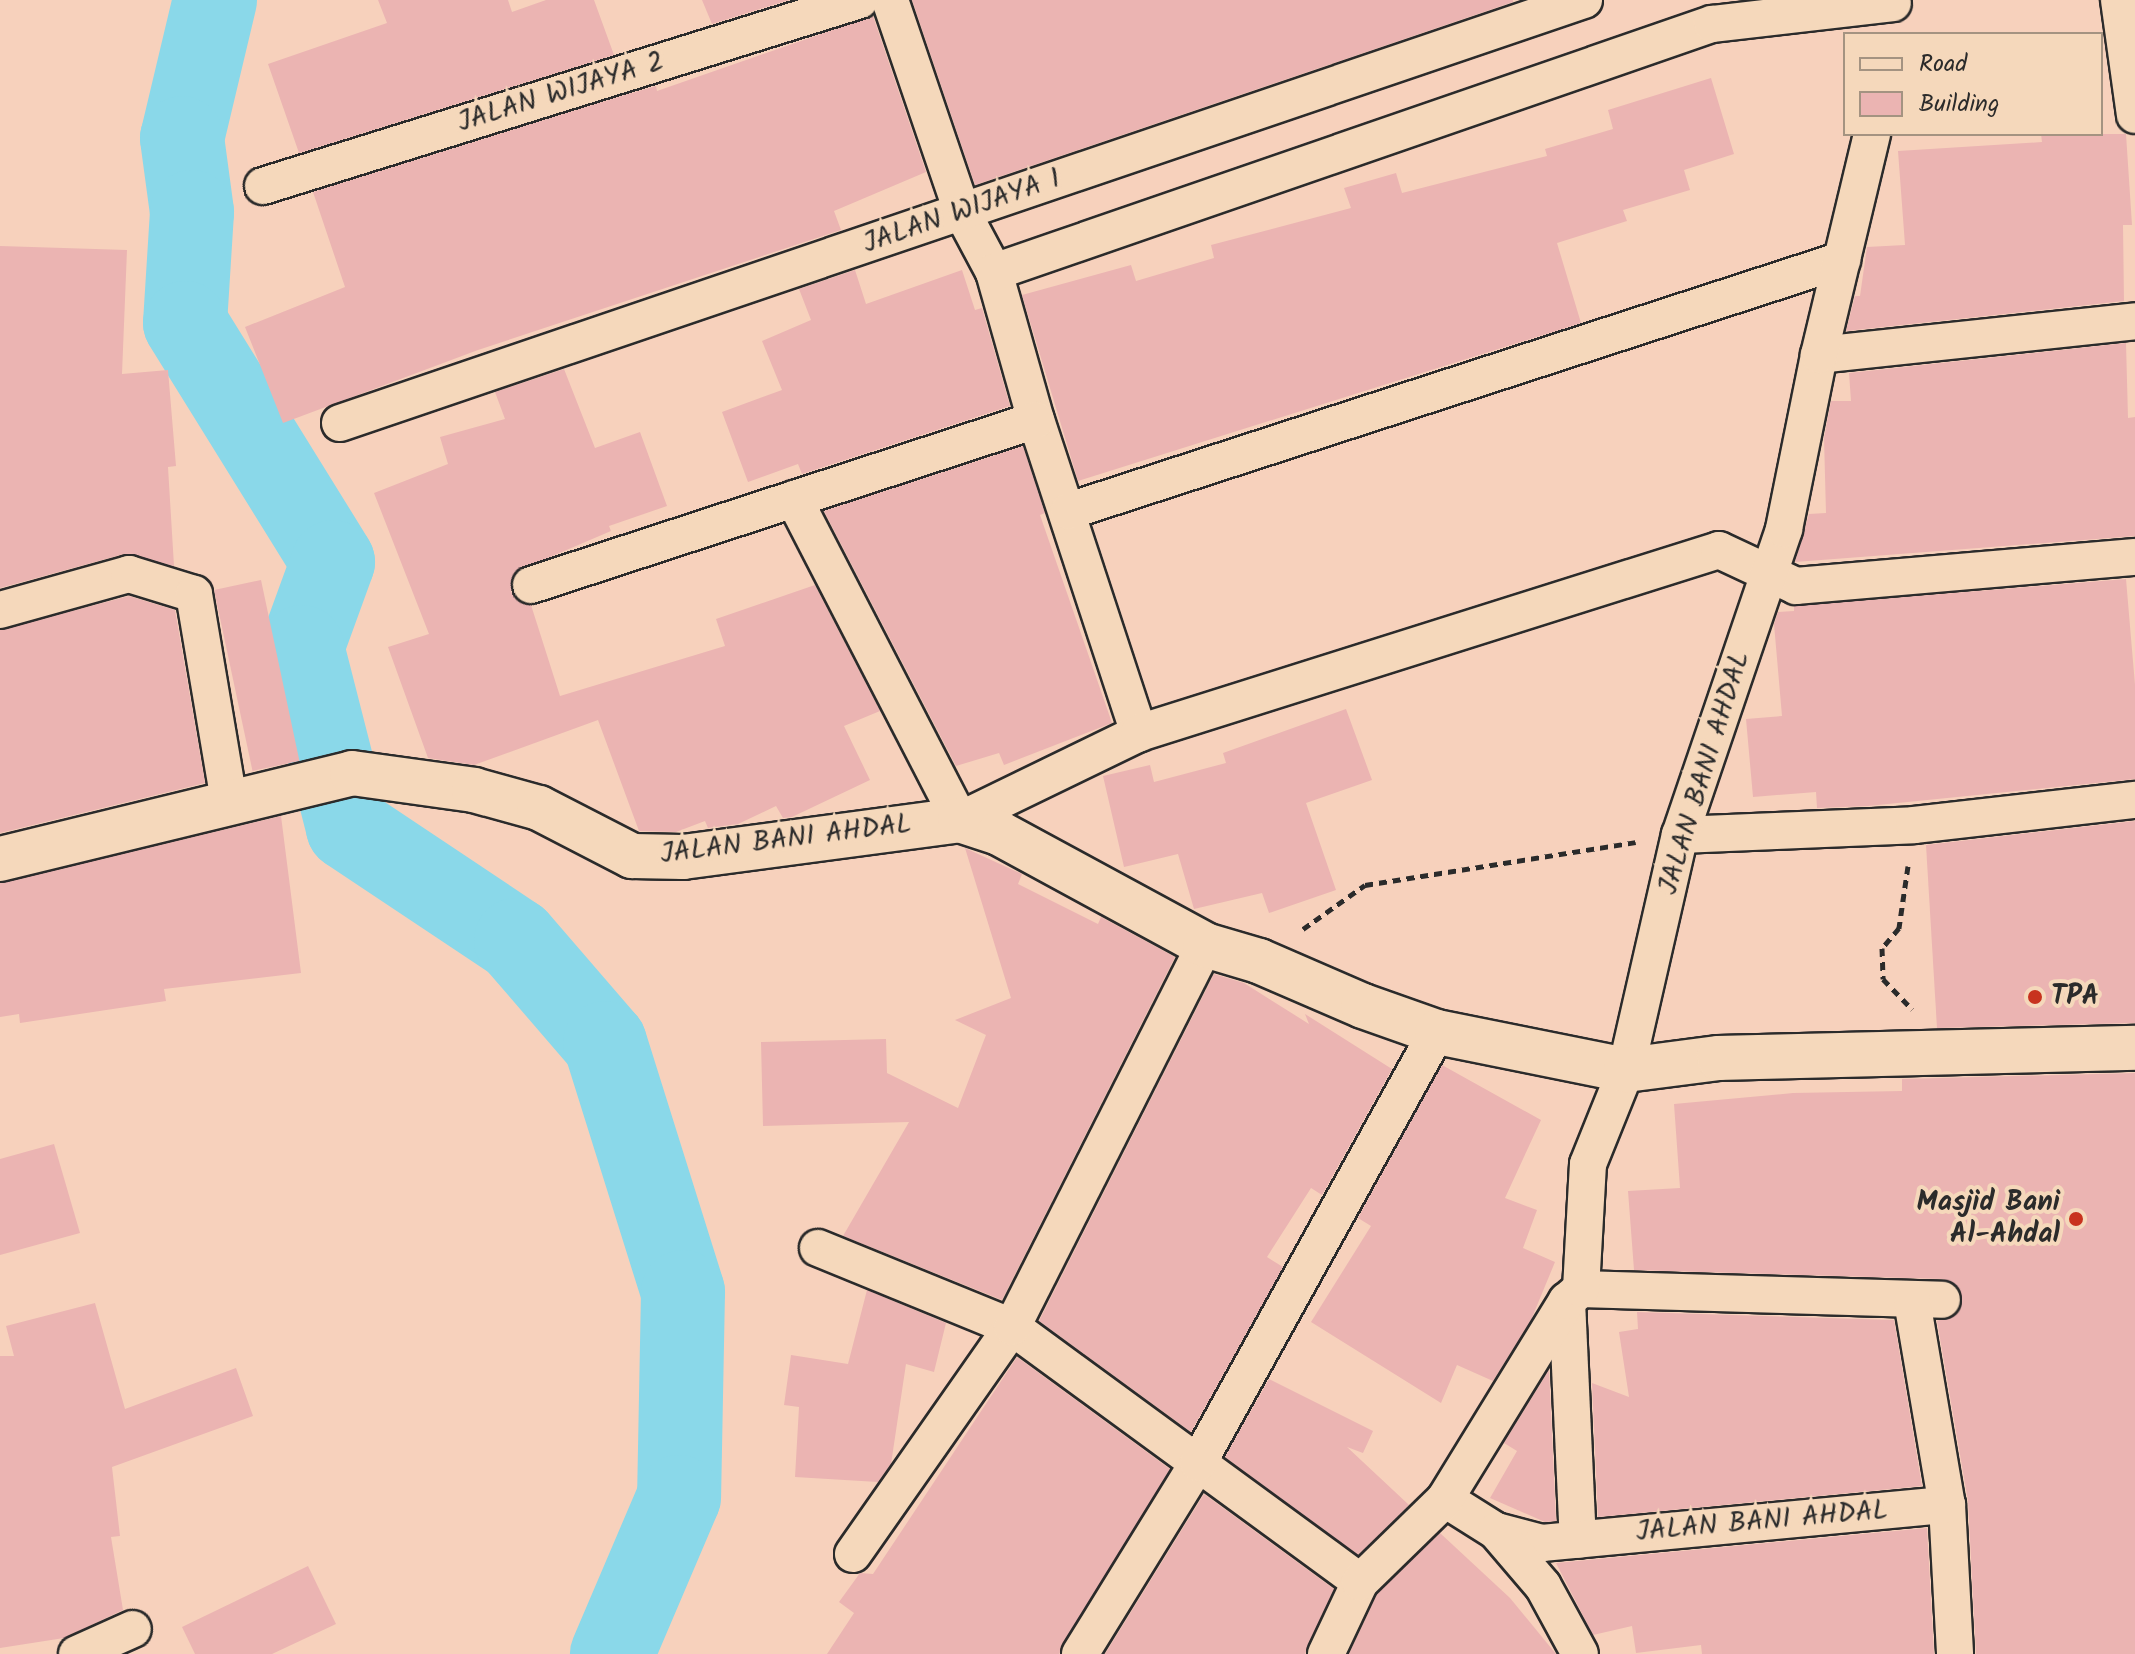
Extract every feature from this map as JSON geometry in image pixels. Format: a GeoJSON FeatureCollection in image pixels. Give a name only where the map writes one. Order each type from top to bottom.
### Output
{"type":"FeatureCollection","features":[{"type":"Feature","properties":{"kind":"street","name":"JALAN WIJAYA 2"},"geometry":{"type":"LineString","coordinates":[[263,186],[860,0]]}},
{"type":"Feature","properties":{"kind":"street"},"geometry":{"type":"LineString","coordinates":[[890,0],[962,212],[994,272],[1036,420],[1069,511],[1139,733]]}},
{"type":"Feature","properties":{"kind":"street","name":"JALAN WIJAYA 1"},"geometry":{"type":"LineString","coordinates":[[340,423],[1584,0]]}},
{"type":"Feature","properties":{"kind":"street"},"geometry":{"type":"LineString","coordinates":[[2119,0],[2122,101]]}},
{"type":"Feature","properties":{"kind":"street"},"geometry":{"type":"LineString","coordinates":[[994,272],[1712,24],[1892,12]]}},
{"type":"Feature","properties":{"kind":"street","name":"JALAN BANI AHDAL"},"geometry":{"type":"LineString","coordinates":[[1626,1070],[1680,835],[1784,529],[1819,355],[1872,136]]}},
{"type":"Feature","properties":{"kind":"street"},"geometry":{"type":"LineString","coordinates":[[1069,511],[1842,260]]}},
{"type":"Feature","properties":{"kind":"street"},"geometry":{"type":"LineString","coordinates":[[1819,355],[2135,321]]}},
{"type":"Feature","properties":{"kind":"street"},"geometry":{"type":"LineString","coordinates":[[531,585],[1036,420]]}},
{"type":"Feature","properties":{"kind":"street"},"geometry":{"type":"LineString","coordinates":[[794,499],[960,820],[1139,733],[1719,550],[1770,571],[1796,586],[2135,557]]}},
{"type":"Feature","properties":{"kind":"street"},"geometry":{"type":"LineString","coordinates":[[0,610],[129,574],[194,594],[229,801],[0,859]]}},
{"type":"Feature","properties":{"kind":"street","name":"JALAN BANI AHDAL"},"geometry":{"type":"LineString","coordinates":[[229,801],[336,777],[474,790],[539,808],[632,856],[683,857],[960,820],[999,833],[1205,945],[1259,961],[1437,1032],[1626,1070],[1719,1058],[2135,1048]]}},
{"type":"Feature","properties":{"kind":"street"},"geometry":{"type":"LineString","coordinates":[[1680,835],[1914,825],[2135,800]]}},
{"type":"Feature","properties":{"kind":"street"},"geometry":{"type":"LineString","coordinates":[[853,1554],[1012,1327],[1205,945]]}},
{"type":"Feature","properties":{"kind":"street"},"geometry":{"type":"LineString","coordinates":[[1080,1654],[1198,1463],[1437,1032]]}},
{"type":"Feature","properties":{"kind":"street"},"geometry":{"type":"LineString","coordinates":[[1578,1540],[1574,1295],[1588,1164],[1626,1070]]}},
{"type":"Feature","properties":{"kind":"street"},"geometry":{"type":"LineString","coordinates":[[818,1248],[1012,1327],[1360,1582]]}},
{"type":"Feature","properties":{"kind":"street"},"geometry":{"type":"LineString","coordinates":[[1574,1295],[1927,1300],[1947,1505],[1955,1654]]}},
{"type":"Feature","properties":{"kind":"street"},"geometry":{"type":"LineString","coordinates":[[1326,1654],[1360,1582],[1445,1499],[1574,1295]]}},
{"type":"Feature","properties":{"kind":"street","name":"JALAN BANI AHDAL"},"geometry":{"type":"LineString","coordinates":[[1445,1499],[1496,1531],[1543,1586],[1580,1654]]}},
{"type":"Feature","properties":{"kind":"street","name":"JALAN BANI AHDAL"},"geometry":{"type":"LineString","coordinates":[[1496,1531],[1542,1543],[1947,1505]]}},
{"type":"Feature","properties":{"kind":"street"},"geometry":{"type":"LineString","coordinates":[[77,1654],[133,1629]]}},
{"type":"Feature","properties":{"kind":"path"},"geometry":{"type":"LineString","coordinates":[[1259,961],[1365,885],[1680,835]]}},
{"type":"Feature","properties":{"kind":"path"},"geometry":{"type":"LineString","coordinates":[[1903,905],[1899,928],[1882,948],[1883,979],[1908,1002],[1935,1052]]}},
{"type":"Feature","properties":{"kind":"building"},"geometry":{"type":"Polygon","coordinates":[[[378,0],[508,0],[512,12],[546,0],[594,0],[614,55],[299,153],[268,64],[387,23],[378,0]]]}},
{"type":"Feature","properties":{"kind":"building"},"geometry":{"type":"Polygon","coordinates":[[[702,0],[789,0],[712,24],[702,0]]]}},
{"type":"Feature","properties":{"kind":"building"},"geometry":{"type":"Polygon","coordinates":[[[912,0],[1513,0],[1513,2],[975,185],[912,0]]]}},
{"type":"Feature","properties":{"kind":"building"},"geometry":{"type":"Polygon","coordinates":[[[873,16],[926,172],[834,211],[841,230],[478,350],[283,423],[245,327],[345,287],[313,192],[628,94],[656,86],[657,91],[873,16]]]}},
{"type":"Feature","properties":{"kind":"building"},"geometry":{"type":"Polygon","coordinates":[[[1711,78],[1734,154],[1684,170],[1690,190],[1623,210],[1627,221],[1557,243],[1581,323],[1078,481],[1022,295],[1131,265],[1136,281],[1214,258],[1211,245],[1351,208],[1344,188],[1396,173],[1402,193],[1547,156],[1545,149],[1613,129],[1608,110],[1711,78]]]}},
{"type":"Feature","properties":{"kind":"building"},"geometry":{"type":"Polygon","coordinates":[[[2126,134],[2132,225],[2123,225],[2124,301],[1846,331],[1855,296],[1860,296],[1867,247],[1905,245],[1898,151],[2042,142],[2041,136],[2126,134]]]}},
{"type":"Feature","properties":{"kind":"building"},"geometry":{"type":"Polygon","coordinates":[[[0,246],[127,250],[122,374],[168,370],[176,466],[168,467],[174,566],[124,554],[0,588],[0,246]]]}},
{"type":"Feature","properties":{"kind":"building"},"geometry":{"type":"Polygon","coordinates":[[[855,270],[866,304],[962,270],[975,310],[982,308],[1010,406],[802,474],[798,464],[748,482],[722,412],[782,390],[762,341],[811,320],[799,289],[855,270]]]}},
{"type":"Feature","properties":{"kind":"building"},"geometry":{"type":"Polygon","coordinates":[[[2126,343],[2128,418],[2135,417],[2135,536],[1795,562],[1809,514],[1826,513],[1824,438],[1831,401],[1851,401],[1849,373],[2126,343]]]}},
{"type":"Feature","properties":{"kind":"building"},"geometry":{"type":"Polygon","coordinates":[[[564,369],[595,448],[640,432],[667,506],[609,526],[611,531],[515,572],[511,592],[531,605],[560,696],[725,646],[716,619],[815,585],[880,711],[844,726],[870,780],[792,817],[783,818],[776,806],[738,824],[708,828],[705,821],[676,832],[639,831],[598,720],[474,765],[428,758],[388,647],[429,634],[374,493],[448,464],[440,437],[505,419],[495,392],[564,369]]]}},
{"type":"Feature","properties":{"kind":"building"},"geometry":{"type":"Polygon","coordinates":[[[1023,446],[1045,513],[1040,515],[1112,723],[1004,765],[999,753],[956,766],[824,511],[1023,446]]]}},
{"type":"Feature","properties":{"kind":"building"},"geometry":{"type":"Polygon","coordinates":[[[2126,579],[2135,685],[2135,779],[1868,806],[1817,808],[1816,792],[1753,797],[1746,719],[1782,716],[1774,624],[1778,612],[1794,611],[1794,606],[2126,579]]]}},
{"type":"Feature","properties":{"kind":"building"},"geometry":{"type":"Polygon","coordinates":[[[261,580],[299,761],[253,771],[214,590],[261,580]]]}},
{"type":"Feature","properties":{"kind":"building"},"geometry":{"type":"Polygon","coordinates":[[[129,596],[175,610],[205,783],[0,833],[0,630],[129,596]]]}},
{"type":"Feature","properties":{"kind":"building"},"geometry":{"type":"Polygon","coordinates":[[[1346,709],[1372,780],[1306,803],[1336,890],[1269,913],[1262,893],[1194,909],[1178,854],[1124,867],[1103,776],[1150,765],[1154,782],[1226,763],[1223,753],[1346,709]]]}},
{"type":"Feature","properties":{"kind":"building"},"geometry":{"type":"Polygon","coordinates":[[[281,816],[301,973],[164,989],[166,1001],[20,1023],[19,1014],[0,1017],[0,883],[281,816]]]}},
{"type":"Feature","properties":{"kind":"building"},"geometry":{"type":"Polygon","coordinates":[[[2135,821],[2135,1023],[1937,1028],[1926,845],[2135,821]]]}},
{"type":"Feature","properties":{"kind":"building"},"geometry":{"type":"Polygon","coordinates":[[[965,848],[1022,874],[1018,884],[1098,924],[1101,917],[1175,957],[1002,1300],[843,1236],[909,1122],[763,1126],[761,1042],[886,1039],[887,1073],[958,1108],[986,1035],[955,1020],[1011,998],[965,848]]]}},
{"type":"Feature","properties":{"kind":"building"},"geometry":{"type":"Polygon","coordinates":[[[1214,974],[1244,983],[1309,1024],[1305,1014],[1392,1069],[1322,1195],[1311,1188],[1267,1257],[1283,1267],[1191,1432],[1039,1321],[1214,974]]]}},
{"type":"Feature","properties":{"kind":"building"},"geometry":{"type":"Polygon","coordinates":[[[1442,1065],[1541,1120],[1505,1198],[1537,1210],[1523,1248],[1555,1262],[1531,1320],[1493,1381],[1457,1365],[1441,1403],[1311,1322],[1371,1226],[1358,1218],[1442,1065]]]}},
{"type":"Feature","properties":{"kind":"building"},"geometry":{"type":"Polygon","coordinates":[[[2135,1073],[2135,1654],[1976,1654],[1968,1501],[1937,1321],[1959,1312],[1960,1289],[1943,1279],[1634,1270],[1628,1191],[1680,1188],[1674,1104],[1793,1093],[1902,1091],[1902,1079],[2135,1073]]]}},
{"type":"Feature","properties":{"kind":"building"},"geometry":{"type":"Polygon","coordinates":[[[54,1144],[80,1233],[0,1255],[0,1159],[54,1144]]]}},
{"type":"Feature","properties":{"kind":"building"},"geometry":{"type":"Polygon","coordinates":[[[867,1290],[946,1323],[934,1372],[906,1364],[891,1464],[878,1482],[795,1477],[799,1407],[784,1405],[791,1355],[848,1364],[867,1290]]]}},
{"type":"Feature","properties":{"kind":"building"},"geometry":{"type":"Polygon","coordinates":[[[95,1303],[125,1409],[236,1368],[253,1416],[112,1467],[120,1536],[111,1537],[123,1610],[64,1638],[0,1648],[0,1356],[14,1356],[6,1326],[95,1303]]]}},
{"type":"Feature","properties":{"kind":"building"},"geometry":{"type":"Polygon","coordinates":[[[1637,1312],[1894,1320],[1922,1486],[1598,1517],[1592,1383],[1629,1397],[1619,1332],[1638,1329],[1637,1312]]]}},
{"type":"Feature","properties":{"kind":"building"},"geometry":{"type":"Polygon","coordinates":[[[1017,1357],[1170,1469],[1059,1654],[827,1654],[854,1613],[839,1602],[860,1573],[873,1574],[1017,1357]]]}},
{"type":"Feature","properties":{"kind":"building"},"geometry":{"type":"Polygon","coordinates":[[[1549,1370],[1556,1521],[1545,1522],[1490,1498],[1517,1451],[1504,1443],[1549,1370]]]}},
{"type":"Feature","properties":{"kind":"building"},"geometry":{"type":"Polygon","coordinates":[[[1269,1379],[1373,1431],[1363,1453],[1347,1447],[1409,1505],[1358,1555],[1225,1457],[1269,1379]]]}},
{"type":"Feature","properties":{"kind":"building"},"geometry":{"type":"Polygon","coordinates":[[[1204,1494],[1334,1589],[1305,1654],[1105,1654],[1204,1494]]]}},
{"type":"Feature","properties":{"kind":"building"},"geometry":{"type":"Polygon","coordinates":[[[1927,1528],[1934,1654],[1702,1654],[1701,1645],[1636,1653],[1632,1626],[1593,1635],[1556,1563],[1927,1528]]]}},
{"type":"Feature","properties":{"kind":"building"},"geometry":{"type":"Polygon","coordinates":[[[1440,1533],[1510,1598],[1556,1654],[1349,1654],[1377,1594],[1440,1533]]]}},
{"type":"Feature","properties":{"kind":"building"},"geometry":{"type":"Polygon","coordinates":[[[308,1566],[336,1624],[272,1654],[195,1654],[182,1627],[308,1566]]]}},
{"type":"Feature","properties":{"kind":"waterway"},"geometry":{"type":"LineString","coordinates":[[215,0],[182,138],[192,212],[185,323],[333,562],[302,647],[348,828],[516,940],[605,1043],[683,1292],[679,1497],[612,1654]]}},
{"type":"Feature","properties":{"kind":"place","name":"TPA"},"geometry":{"type":"Point","coordinates":[2035,997]}},
{"type":"Feature","properties":{"kind":"place","name":"Masjid Bani Al-Ahdal"},"geometry":{"type":"Point","coordinates":[2076,1219]}}]}
